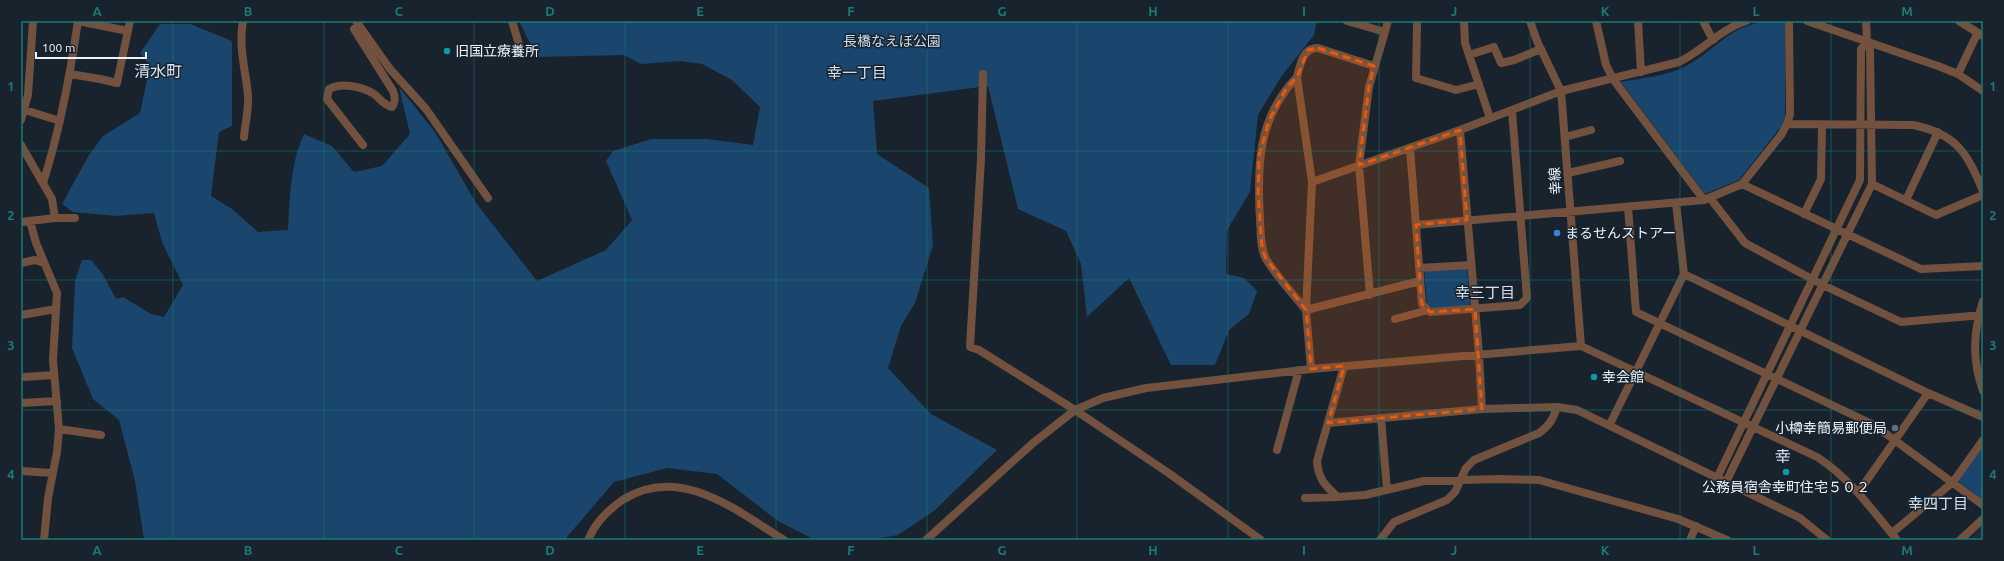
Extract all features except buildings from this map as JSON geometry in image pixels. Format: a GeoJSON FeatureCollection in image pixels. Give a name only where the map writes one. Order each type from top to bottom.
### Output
{"type":"FeatureCollection","features":[{"type":"Feature","properties":{"kind":"street"},"geometry":{"type":"LineString","coordinates":[[21,120],[28,95],[32,21]]}},
{"type":"Feature","properties":{"kind":"street"},"geometry":{"type":"LineString","coordinates":[[43,183],[60,121],[70,74],[78,21],[128,31]]}},
{"type":"Feature","properties":{"kind":"street"},"geometry":{"type":"LineString","coordinates":[[70,74],[100,78],[117,84],[130,21]]}},
{"type":"Feature","properties":{"kind":"street"},"geometry":{"type":"LineString","coordinates":[[243,21],[241,31],[242,60],[248,97],[244,137]]}},
{"type":"Feature","properties":{"kind":"street"},"geometry":{"type":"LineString","coordinates":[[512,21],[520,48]]}},
{"type":"Feature","properties":{"kind":"street"},"geometry":{"type":"LineString","coordinates":[[1347,21],[1385,32]]}},
{"type":"Feature","properties":{"kind":"street"},"geometry":{"type":"LineString","coordinates":[[1370,295],[1359,164],[1369,86],[1388,21]]}},
{"type":"Feature","properties":{"kind":"street"},"geometry":{"type":"LineString","coordinates":[[1464,21],[1465,43],[1490,118]]}},
{"type":"Feature","properties":{"kind":"street","name":"幸線"},"geometry":{"type":"LineString","coordinates":[[1530,21],[1541,49],[1561,91],[1580,346]]}},
{"type":"Feature","properties":{"kind":"street"},"geometry":{"type":"LineString","coordinates":[[1596,21],[1606,66],[1613,79],[1707,199],[1745,243],[1823,285],[1901,322],[1981,316]]}},
{"type":"Feature","properties":{"kind":"street"},"geometry":{"type":"LineString","coordinates":[[1638,21],[1641,72]]}},
{"type":"Feature","properties":{"kind":"street"},"geometry":{"type":"LineString","coordinates":[[1703,21],[1713,40]]}},
{"type":"Feature","properties":{"kind":"street"},"geometry":{"type":"LineString","coordinates":[[1312,182],[1359,164],[1410,148],[1512,111],[1561,91],[1679,62],[1693,55],[1713,40],[1746,21]]}},
{"type":"Feature","properties":{"kind":"street"},"geometry":{"type":"LineString","coordinates":[[1416,225],[1570,211],[1676,204],[1707,199],[1742,184],[1781,135],[1790,114],[1789,21]]}},
{"type":"Feature","properties":{"kind":"street"},"geometry":{"type":"LineString","coordinates":[[1807,21],[1938,66],[1958,74],[1983,91]]}},
{"type":"Feature","properties":{"kind":"street"},"geometry":{"type":"LineString","coordinates":[[1726,482],[1801,332],[1872,184],[1870,49],[1867,42],[1866,21]]}},
{"type":"Feature","properties":{"kind":"street"},"geometry":{"type":"LineString","coordinates":[[1958,74],[1980,35],[1959,21]]}},
{"type":"Feature","properties":{"kind":"street"},"geometry":{"type":"LineString","coordinates":[[363,145],[327,99],[329,89],[334,86],[346,86],[365,90],[375,95],[386,106],[392,107],[395,103],[395,97],[392,91],[354,29],[358,23],[390,69],[426,109],[488,198]]}},
{"type":"Feature","properties":{"kind":"street"},"geometry":{"type":"LineString","coordinates":[[1418,24],[1416,78],[1456,90],[1479,84]]}},
{"type":"Feature","properties":{"kind":"street"},"geometry":{"type":"LineString","coordinates":[[1717,478],[1860,180],[1861,49],[1867,42]]}},
{"type":"Feature","properties":{"kind":"street"},"geometry":{"type":"LineString","coordinates":[[1311,369],[1306,310],[1312,182],[1297,77],[1301,63],[1308,50],[1312,47],[1374,66]]}},
{"type":"Feature","properties":{"kind":"street"},"geometry":{"type":"LineString","coordinates":[[1469,55],[1494,47],[1501,63],[1514,60],[1541,49]]}},
{"type":"Feature","properties":{"kind":"street"},"geometry":{"type":"LineString","coordinates":[[983,74],[970,347],[979,350],[1076,410],[1170,474],[1261,540]]}},
{"type":"Feature","properties":{"kind":"street"},"geometry":{"type":"LineString","coordinates":[[1297,77],[1287,87],[1269,120],[1259,156],[1258,193],[1262,249],[1264,254],[1306,310]]}},
{"type":"Feature","properties":{"kind":"street"},"geometry":{"type":"LineString","coordinates":[[25,110],[60,121]]}},
{"type":"Feature","properties":{"kind":"street"},"geometry":{"type":"LineString","coordinates":[[1410,148],[1422,304],[1430,312],[1520,305],[1527,298],[1512,111]]}},
{"type":"Feature","properties":{"kind":"street"},"geometry":{"type":"LineString","coordinates":[[1787,124],[1913,125],[1938,132],[1958,146],[1968,157],[1983,191]]}},
{"type":"Feature","properties":{"kind":"street"},"geometry":{"type":"LineString","coordinates":[[1804,214],[1821,179],[1822,125]]}},
{"type":"Feature","properties":{"kind":"street"},"geometry":{"type":"LineString","coordinates":[[1460,130],[1479,354],[1482,409]]}},
{"type":"Feature","properties":{"kind":"street"},"geometry":{"type":"LineString","coordinates":[[1565,137],[1591,130]]}},
{"type":"Feature","properties":{"kind":"street"},"geometry":{"type":"LineString","coordinates":[[1906,200],[1938,132]]}},
{"type":"Feature","properties":{"kind":"street"},"geometry":{"type":"LineString","coordinates":[[21,145],[52,199],[55,218]]}},
{"type":"Feature","properties":{"kind":"street"},"geometry":{"type":"LineString","coordinates":[[1568,172],[1620,161]]}},
{"type":"Feature","properties":{"kind":"street"},"geometry":{"type":"LineString","coordinates":[[1742,184],[1921,269],[1983,266]]}},
{"type":"Feature","properties":{"kind":"street"},"geometry":{"type":"LineString","coordinates":[[1872,184],[1936,215],[1983,195]]}},
{"type":"Feature","properties":{"kind":"street"},"geometry":{"type":"LineString","coordinates":[[1610,424],[1684,274],[1676,204]]}},
{"type":"Feature","properties":{"kind":"street"},"geometry":{"type":"LineString","coordinates":[[1628,207],[1636,312],[1874,425],[1983,505]]}},
{"type":"Feature","properties":{"kind":"street"},"geometry":{"type":"LineString","coordinates":[[21,222],[55,218],[75,218]]}},
{"type":"Feature","properties":{"kind":"street"},"geometry":{"type":"LineString","coordinates":[[30,221],[44,263],[57,293],[53,360],[57,402],[57,452],[52,473],[44,540]]}},
{"type":"Feature","properties":{"kind":"street"},"geometry":{"type":"LineString","coordinates":[[21,263],[35,260],[44,263]]}},
{"type":"Feature","properties":{"kind":"street"},"geometry":{"type":"LineString","coordinates":[[1419,268],[1471,265]]}},
{"type":"Feature","properties":{"kind":"street"},"geometry":{"type":"LineString","coordinates":[[1684,274],[1928,393],[1983,417]]}},
{"type":"Feature","properties":{"kind":"street"},"geometry":{"type":"LineString","coordinates":[[1306,310],[1370,295],[1420,281]]}},
{"type":"Feature","properties":{"kind":"street"},"geometry":{"type":"LineString","coordinates":[[1983,301],[1975,360],[1983,391]]}},
{"type":"Feature","properties":{"kind":"street"},"geometry":{"type":"LineString","coordinates":[[21,315],[56,309]]}},
{"type":"Feature","properties":{"kind":"street"},"geometry":{"type":"LineString","coordinates":[[1396,319],[1428,310]]}},
{"type":"Feature","properties":{"kind":"street"},"geometry":{"type":"LineString","coordinates":[[926,540],[1033,443],[1076,410],[1103,398],[1146,388],[1299,370],[1580,346],[1818,457],[1832,466],[1858,493],[1895,537],[1953,482],[1983,440]]}},
{"type":"Feature","properties":{"kind":"street"},"geometry":{"type":"LineString","coordinates":[[1338,496],[1324,485],[1318,472],[1317,461],[1344,366]]}},
{"type":"Feature","properties":{"kind":"street"},"geometry":{"type":"LineString","coordinates":[[1277,450],[1299,370]]}},
{"type":"Feature","properties":{"kind":"street"},"geometry":{"type":"LineString","coordinates":[[25,377],[54,375]]}},
{"type":"Feature","properties":{"kind":"street"},"geometry":{"type":"LineString","coordinates":[[1858,493],[1928,393]]}},
{"type":"Feature","properties":{"kind":"street"},"geometry":{"type":"LineString","coordinates":[[21,402],[57,402]]}},
{"type":"Feature","properties":{"kind":"street"},"geometry":{"type":"LineString","coordinates":[[1328,423],[1482,409],[1557,407],[1577,410],[1610,424],[1800,518],[1827,540]]}},
{"type":"Feature","properties":{"kind":"street"},"geometry":{"type":"LineString","coordinates":[[1380,540],[1394,522],[1448,500],[1455,492],[1466,468],[1474,460],[1539,433],[1547,428],[1553,420],[1557,407]]}},
{"type":"Feature","properties":{"kind":"street"},"geometry":{"type":"LineString","coordinates":[[1381,418],[1387,490]]}},
{"type":"Feature","properties":{"kind":"street"},"geometry":{"type":"LineString","coordinates":[[58,429],[101,435]]}},
{"type":"Feature","properties":{"kind":"street"},"geometry":{"type":"LineString","coordinates":[[21,471],[52,473]]}},
{"type":"Feature","properties":{"kind":"street"},"geometry":{"type":"LineString","coordinates":[[1305,498],[1338,496],[1350,497],[1424,481],[1539,480],[1696,526],[1728,540]]}},
{"type":"Feature","properties":{"kind":"street"},"geometry":{"type":"LineString","coordinates":[[588,540],[596,524],[616,505],[644,490],[660,487],[691,489],[708,495],[784,540]]}},
{"type":"Feature","properties":{"kind":"street"},"geometry":{"type":"LineString","coordinates":[[1960,540],[1983,519]]}},
{"type":"Feature","properties":{"kind":"street"},"geometry":{"type":"LineString","coordinates":[[1690,540],[1696,526]]}},
{"type":"Feature","properties":{"kind":"highlighted area"},"geometry":{"type":"Polygon","coordinates":[[[1318,48],[1374,66],[1369,87],[1359,165],[1460,130],[1467,220],[1416,225],[1420,281],[1422,304],[1430,312],[1475,309],[1482,409],[1328,423],[1344,366],[1311,369],[1306,310],[1266,259],[1262,249],[1258,193],[1259,156],[1269,120],[1287,87],[1297,77],[1308,50],[1318,48]]]}},
{"type":"Feature","properties":{"kind":"shaded area"},"geometry":{"type":"Polygon","coordinates":[[[1983,526],[1983,540],[1968,540],[1983,526]]]}},
{"type":"Feature","properties":{"kind":"green space","name":"長橋なえぼ公園"},"geometry":{"type":"Polygon","coordinates":[[[519,21],[1317,21],[1314,35],[1281,77],[1258,115],[1250,192],[1227,230],[1226,274],[1244,278],[1257,291],[1249,314],[1229,330],[1215,365],[1171,365],[1129,278],[1087,317],[1081,264],[1066,231],[1018,209],[988,86],[873,101],[877,154],[929,188],[933,245],[915,303],[901,326],[888,368],[931,414],[997,450],[934,511],[898,535],[870,540],[815,540],[778,521],[717,474],[667,468],[614,482],[567,537],[567,540],[144,540],[135,481],[119,420],[93,399],[72,348],[75,281],[82,260],[91,260],[102,273],[116,299],[123,297],[151,314],[164,317],[183,285],[162,242],[154,213],[116,216],[73,212],[62,204],[89,155],[103,136],[140,113],[150,66],[140,53],[160,24],[190,24],[232,41],[232,126],[219,132],[211,196],[232,209],[258,232],[288,230],[293,169],[299,145],[304,134],[332,146],[354,172],[382,166],[410,134],[399,87],[435,132],[476,203],[537,281],[606,250],[632,220],[606,161],[613,151],[651,139],[707,139],[753,145],[760,107],[732,80],[702,64],[679,61],[641,64],[624,55],[537,57],[519,21]]]}},
{"type":"Feature","properties":{"kind":"green space"},"geometry":{"type":"Polygon","coordinates":[[[1763,21],[1785,21],[1785,114],[1783,124],[1739,180],[1705,194],[1621,82],[1671,72],[1686,66],[1734,32],[1763,21]]]}},
{"type":"Feature","properties":{"kind":"green space"},"geometry":{"type":"Polygon","coordinates":[[[1467,269],[1470,303],[1468,306],[1432,308],[1427,303],[1424,271],[1467,269]]]}},
{"type":"Feature","properties":{"kind":"green space"},"geometry":{"type":"Polygon","coordinates":[[[1983,444],[1983,500],[1957,480],[1983,444]]]}},
{"type":"Feature","properties":{"kind":"place","name":"旧国立療養所"},"geometry":{"type":"Point","coordinates":[447,51]}},
{"type":"Feature","properties":{"kind":"place","name":"まるせんストアー"},"geometry":{"type":"Point","coordinates":[1557,233]}},
{"type":"Feature","properties":{"kind":"place","name":"幸会館"},"geometry":{"type":"Point","coordinates":[1594,377]}},
{"type":"Feature","properties":{"kind":"place","name":"小樽幸簡易郵便局"},"geometry":{"type":"Point","coordinates":[1895,428]}},
{"type":"Feature","properties":{"kind":"place","name":"公務員宿舎幸町住宅５０２"},"geometry":{"type":"Point","coordinates":[1786,472]}},
{"type":"Feature","properties":{"kind":"district","name":"清水町"},"geometry":{"type":"Point","coordinates":[158,71]}},
{"type":"Feature","properties":{"kind":"district","name":"幸一丁目"},"geometry":{"type":"Point","coordinates":[857,73]}},
{"type":"Feature","properties":{"kind":"district","name":"幸三丁目"},"geometry":{"type":"Point","coordinates":[1485,293]}},
{"type":"Feature","properties":{"kind":"district","name":"幸"},"geometry":{"type":"Point","coordinates":[1783,456]}},
{"type":"Feature","properties":{"kind":"district","name":"幸四丁目"},"geometry":{"type":"Point","coordinates":[1938,504]}}]}
